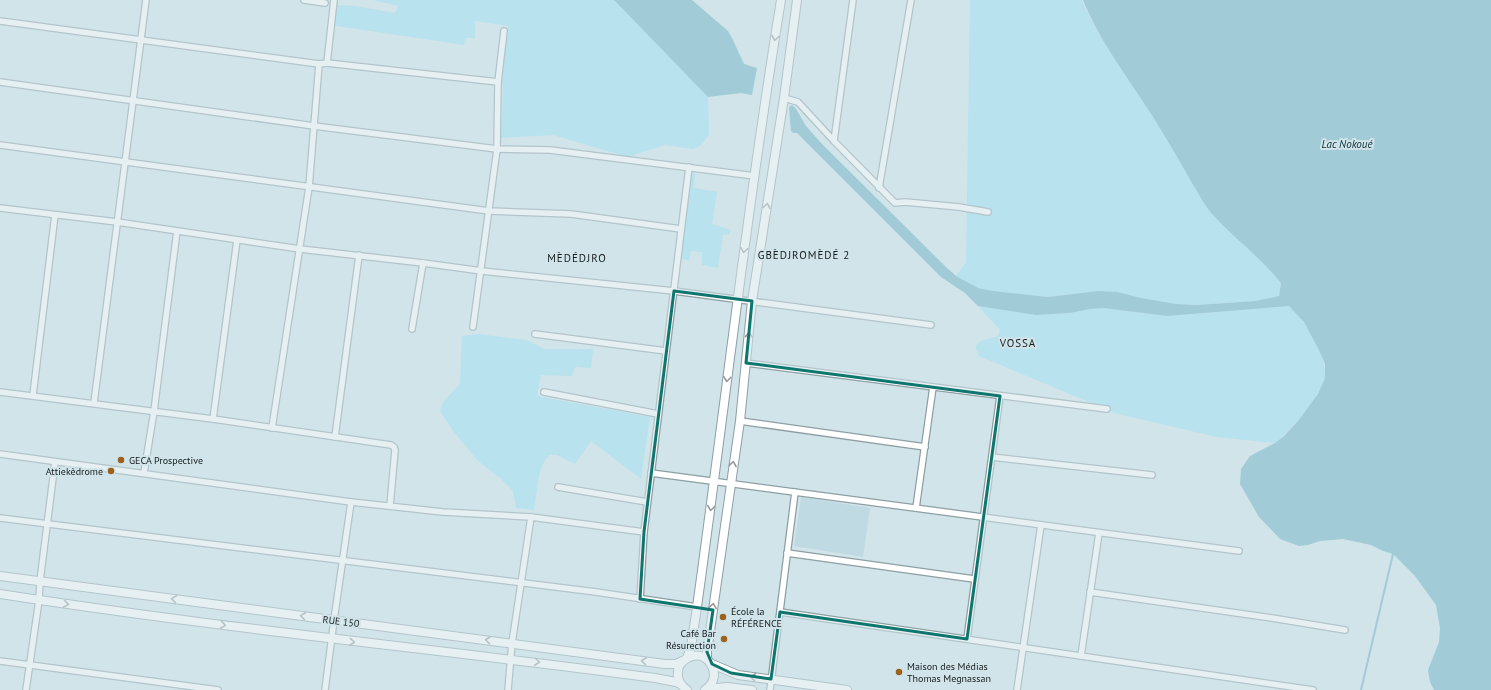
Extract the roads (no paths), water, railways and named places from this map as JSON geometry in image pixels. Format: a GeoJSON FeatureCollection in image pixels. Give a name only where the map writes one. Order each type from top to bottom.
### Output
{"type":"FeatureCollection","features":[{"type":"Feature","properties":{"kind":"main road"},"geometry":{"type":"LineString","coordinates":[[684,688],[678,680],[678,670],[691,647],[737,299],[766,93],[781,0]]}},
{"type":"Feature","properties":{"kind":"main road"},"geometry":{"type":"LineString","coordinates":[[706,689],[712,684],[714,677],[714,671],[709,662],[707,652],[740,421],[752,302],[784,98],[797,0]]}},
{"type":"Feature","properties":{"kind":"main road","name":"RUE 150"},"geometry":{"type":"LineString","coordinates":[[0,576],[671,665],[697,656],[709,662]]}},
{"type":"Feature","properties":{"kind":"main road","name":"RUE 150"},"geometry":{"type":"LineString","coordinates":[[0,594],[332,639],[511,659],[664,679],[684,688]]}},
{"type":"Feature","properties":{"kind":"main road"},"geometry":{"type":"LineString","coordinates":[[709,662],[731,673],[847,690]]}},
{"type":"Feature","properties":{"kind":"main road"},"geometry":{"type":"LineString","coordinates":[[706,689],[727,687],[752,690]]}},
{"type":"Feature","properties":{"kind":"street"},"geometry":{"type":"LineString","coordinates":[[94,404],[116,222],[146,0]]}},
{"type":"Feature","properties":{"kind":"street"},"geometry":{"type":"LineString","coordinates":[[304,0],[325,3]]}},
{"type":"Feature","properties":{"kind":"street"},"geometry":{"type":"LineString","coordinates":[[326,63],[334,0]]}},
{"type":"Feature","properties":{"kind":"street"},"geometry":{"type":"LineString","coordinates":[[834,141],[853,0]]}},
{"type":"Feature","properties":{"kind":"street"},"geometry":{"type":"LineString","coordinates":[[879,188],[911,0]]}},
{"type":"Feature","properties":{"kind":"street"},"geometry":{"type":"LineString","coordinates":[[0,21],[319,64],[326,63],[498,82]]}},
{"type":"Feature","properties":{"kind":"street"},"geometry":{"type":"LineString","coordinates":[[473,327],[482,271],[497,149],[498,82],[504,31]]}},
{"type":"Feature","properties":{"kind":"street"},"geometry":{"type":"LineString","coordinates":[[272,428],[309,187],[319,64]]}},
{"type":"Feature","properties":{"kind":"street"},"geometry":{"type":"LineString","coordinates":[[0,82],[314,126],[497,149],[550,150],[755,176]]}},
{"type":"Feature","properties":{"kind":"street"},"geometry":{"type":"LineString","coordinates":[[784,98],[798,102],[895,203],[905,202],[959,207],[988,212]]}},
{"type":"Feature","properties":{"kind":"street"},"geometry":{"type":"LineString","coordinates":[[0,145],[489,211],[571,214],[681,229]]}},
{"type":"Feature","properties":{"kind":"street"},"geometry":{"type":"LineString","coordinates":[[640,599],[647,502],[689,167]]}},
{"type":"Feature","properties":{"kind":"street"},"geometry":{"type":"LineString","coordinates":[[0,208],[116,222],[300,249],[482,271],[674,291],[931,325]]}},
{"type":"Feature","properties":{"kind":"street"},"geometry":{"type":"LineString","coordinates":[[33,395],[55,215]]}},
{"type":"Feature","properties":{"kind":"street"},"geometry":{"type":"LineString","coordinates":[[144,473],[154,411],[177,231]]}},
{"type":"Feature","properties":{"kind":"street"},"geometry":{"type":"LineString","coordinates":[[214,419],[237,240]]}},
{"type":"Feature","properties":{"kind":"street"},"geometry":{"type":"LineString","coordinates":[[335,437],[359,255]]}},
{"type":"Feature","properties":{"kind":"street"},"geometry":{"type":"LineString","coordinates":[[412,329],[423,263]]}},
{"type":"Feature","properties":{"kind":"street"},"geometry":{"type":"LineString","coordinates":[[535,334],[666,351]]}},
{"type":"Feature","properties":{"kind":"street"},"geometry":{"type":"LineString","coordinates":[[746,363],[1107,409]]}},
{"type":"Feature","properties":{"kind":"street"},"geometry":{"type":"LineString","coordinates":[[916,508],[933,387]]}},
{"type":"Feature","properties":{"kind":"street"},"geometry":{"type":"LineString","coordinates":[[0,392],[214,419],[391,445],[394,447],[390,506]]}},
{"type":"Feature","properties":{"kind":"street"},"geometry":{"type":"LineString","coordinates":[[544,392],[658,414]]}},
{"type":"Feature","properties":{"kind":"street"},"geometry":{"type":"LineString","coordinates":[[966,639],[1000,396]]}},
{"type":"Feature","properties":{"kind":"street"},"geometry":{"type":"LineString","coordinates":[[740,421],[925,447]]}},
{"type":"Feature","properties":{"kind":"street"},"geometry":{"type":"LineString","coordinates":[[0,454],[351,502],[443,512],[531,517],[644,532]]}},
{"type":"Feature","properties":{"kind":"street"},"geometry":{"type":"LineString","coordinates":[[992,457],[1152,475]]}},
{"type":"Feature","properties":{"kind":"street"},"geometry":{"type":"LineString","coordinates":[[26,690],[39,600],[55,462]]}},
{"type":"Feature","properties":{"kind":"street"},"geometry":{"type":"LineString","coordinates":[[651,473],[1239,551]]}},
{"type":"Feature","properties":{"kind":"street"},"geometry":{"type":"LineString","coordinates":[[558,487],[647,502]]}},
{"type":"Feature","properties":{"kind":"street"},"geometry":{"type":"LineString","coordinates":[[770,690],[795,492]]}},
{"type":"Feature","properties":{"kind":"street"},"geometry":{"type":"LineString","coordinates":[[325,690],[351,502]]}},
{"type":"Feature","properties":{"kind":"street"},"geometry":{"type":"LineString","coordinates":[[508,690],[512,643],[531,517]]}},
{"type":"Feature","properties":{"kind":"street"},"geometry":{"type":"LineString","coordinates":[[0,518],[344,559],[697,607]]}},
{"type":"Feature","properties":{"kind":"street"},"geometry":{"type":"LineString","coordinates":[[1017,690],[1041,525]]}},
{"type":"Feature","properties":{"kind":"street"},"geometry":{"type":"LineString","coordinates":[[1082,656],[1098,533]]}},
{"type":"Feature","properties":{"kind":"street"},"geometry":{"type":"LineString","coordinates":[[787,553],[974,579]]}},
{"type":"Feature","properties":{"kind":"street"},"geometry":{"type":"LineString","coordinates":[[1090,592],[1345,630]]}},
{"type":"Feature","properties":{"kind":"street"},"geometry":{"type":"LineString","coordinates":[[780,612],[1313,690]]}},
{"type":"Feature","properties":{"kind":"street"},"geometry":{"type":"LineString","coordinates":[[0,661],[218,690]]}},
{"type":"Feature","properties":{"kind":"water"},"geometry":{"type":"Polygon","coordinates":[[[613,0],[692,0],[728,31],[744,64],[757,68],[752,95],[741,93],[708,97],[613,0]]]}},
{"type":"Feature","properties":{"kind":"water","name":"Lac Nokoué"},"geometry":{"type":"Polygon","coordinates":[[[1083,0],[1491,0],[1491,690],[1434,690],[1430,682],[1428,670],[1439,642],[1440,628],[1436,605],[1415,576],[1393,554],[1371,545],[1343,539],[1320,541],[1299,546],[1280,539],[1259,517],[1240,484],[1241,469],[1250,456],[1275,443],[1284,436],[1298,421],[1318,394],[1325,378],[1325,364],[1319,350],[1304,322],[1289,306],[1167,316],[1103,308],[1070,313],[1036,315],[978,306],[965,293],[941,277],[797,133],[793,133],[791,131],[789,108],[792,105],[806,126],[822,144],[946,267],[956,276],[978,288],[1048,297],[1098,291],[1117,292],[1176,304],[1197,305],[1255,301],[1279,296],[1281,283],[1206,206],[1162,132],[1108,49],[1090,17],[1083,0]]]}},
{"type":"Feature","properties":{"kind":"waterway"},"geometry":{"type":"LineString","coordinates":[[1361,690],[1393,554]]}},
{"type":"Feature","properties":{"kind":"place","name":"GECA Prospective"},"geometry":{"type":"Point","coordinates":[121,460]}},
{"type":"Feature","properties":{"kind":"place","name":"Attiekèdrome"},"geometry":{"type":"Point","coordinates":[111,471]}},
{"type":"Feature","properties":{"kind":"place","name":"École la RÉFÉRENCE"},"geometry":{"type":"Point","coordinates":[723,617]}},
{"type":"Feature","properties":{"kind":"place","name":"Café Bar Résurection"},"geometry":{"type":"Point","coordinates":[724,639]}},
{"type":"Feature","properties":{"kind":"place","name":"Maison des Médias Thomas Megnassan"},"geometry":{"type":"Point","coordinates":[899,672]}},
{"type":"Feature","properties":{"kind":"district","name":"GBÈDJROMÈDÉ 2"},"geometry":{"type":"Point","coordinates":[804,255]}},
{"type":"Feature","properties":{"kind":"district","name":"MÈDÉDJRO"},"geometry":{"type":"Point","coordinates":[577,258]}},
{"type":"Feature","properties":{"kind":"district","name":"VOSSA"},"geometry":{"type":"Point","coordinates":[1018,343]}}]}
